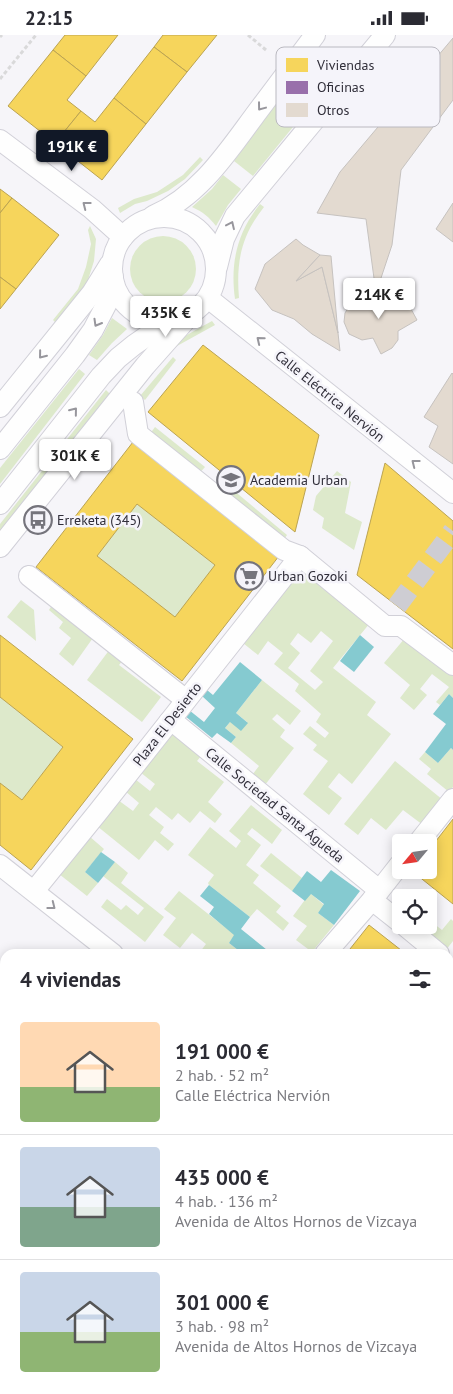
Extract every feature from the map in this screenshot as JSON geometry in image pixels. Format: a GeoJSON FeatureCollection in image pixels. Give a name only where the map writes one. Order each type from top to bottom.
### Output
{"type":"FeatureCollection","features":[{"type":"Feature","properties":{"kind":"street"},"geometry":{"type":"LineString","coordinates":[[306,47],[315,35]]}},
{"type":"Feature","properties":{"kind":"street"},"geometry":{"type":"LineString","coordinates":[[375,47],[385,35]]}},
{"type":"Feature","properties":{"kind":"street"},"geometry":{"type":"LineString","coordinates":[[0,449],[93,330],[107,303],[116,248],[123,237],[133,227],[169,210],[182,200],[221,161],[276,87]]}},
{"type":"Feature","properties":{"kind":"street"},"geometry":{"type":"LineString","coordinates":[[0,504],[101,376],[118,358],[147,336],[185,316],[208,298],[224,239],[235,216],[309,127]]}},
{"type":"Feature","properties":{"kind":"street"},"geometry":{"type":"LineString","coordinates":[[0,140],[92,209],[123,237]]}},
{"type":"Feature","properties":{"kind":"street"},"geometry":{"type":"LineString","coordinates":[[145,220],[162,216],[171,217],[195,227],[207,239],[214,254],[216,271]]}},
{"type":"Feature","properties":{"kind":"street"},"geometry":{"type":"LineString","coordinates":[[113,269],[118,293],[129,307],[144,317],[160,321],[185,316]]}},
{"type":"Feature","properties":{"kind":"street"},"geometry":{"type":"LineString","coordinates":[[0,407],[113,269]]}},
{"type":"Feature","properties":{"kind":"street","name":"Calle Eléctrica Nervión"},"geometry":{"type":"LineString","coordinates":[[208,298],[453,493]]}},
{"type":"Feature","properties":{"kind":"street"},"geometry":{"type":"LineString","coordinates":[[0,547],[185,316]]}},
{"type":"Feature","properties":{"kind":"street"},"geometry":{"type":"LineString","coordinates":[[133,402],[138,434],[284,550],[300,556],[385,626],[402,626],[453,665]]}},
{"type":"Feature","properties":{"kind":"street","name":"Plaza El Desierto"},"geometry":{"type":"LineString","coordinates":[[34,891],[300,556]]}},
{"type":"Feature","properties":{"kind":"street"},"geometry":{"type":"LineString","coordinates":[[29,576],[186,700]]}},
{"type":"Feature","properties":{"kind":"street","name":"Calle Sociedad Santa Águeda"},"geometry":{"type":"LineString","coordinates":[[169,722],[176,724],[376,895],[392,913]]}},
{"type":"Feature","properties":{"kind":"street"},"geometry":{"type":"LineString","coordinates":[[425,834],[453,799]]}},
{"type":"Feature","properties":{"kind":"street"},"geometry":{"type":"LineString","coordinates":[[0,865],[107,949]]}},
{"type":"Feature","properties":{"kind":"street"},"geometry":{"type":"LineString","coordinates":[[329,949],[392,875]]}},
{"type":"Feature","properties":{"kind":"street","name":"Calle Sociedad Santa Águeda"},"geometry":{"type":"LineString","coordinates":[[414,934],[433,949]]}},
{"type":"Feature","properties":{"kind":"path"},"geometry":{"type":"LineString","coordinates":[[0,79],[36,35]]}},
{"type":"Feature","properties":{"kind":"path"},"geometry":{"type":"LineString","coordinates":[[248,35],[266,50]]}},
{"type":"Feature","properties":{"kind":"green space"},"geometry":{"type":"Polygon","coordinates":[[[276,103],[276,127],[293,127],[253,176],[234,161],[276,103]]]}},
{"type":"Feature","properties":{"kind":"green space"},"geometry":{"type":"Polygon","coordinates":[[[200,157],[203,160],[185,179],[168,191],[147,201],[135,204],[120,213],[118,208],[134,199],[157,192],[183,175],[200,157]]]}},
{"type":"Feature","properties":{"kind":"green space"},"geometry":{"type":"Polygon","coordinates":[[[223,175],[241,189],[228,205],[216,226],[205,215],[192,207],[212,189],[223,175]]]}},
{"type":"Feature","properties":{"kind":"green space"},"geometry":{"type":"Polygon","coordinates":[[[260,204],[264,207],[250,228],[242,250],[238,273],[239,298],[235,299],[234,273],[237,249],[246,226],[260,204]]]}},
{"type":"Feature","properties":{"kind":"green space"},"geometry":{"type":"Polygon","coordinates":[[[90,226],[96,239],[94,261],[88,280],[83,290],[56,323],[53,320],[78,289],[86,267],[91,244],[88,230],[90,226]]]}},
{"type":"Feature","properties":{"kind":"green space"},"geometry":{"type":"Polygon","coordinates":[[[163,236],[176,239],[186,246],[193,256],[196,269],[193,282],[186,292],[176,299],[163,302],[150,299],[140,292],[133,282],[130,269],[133,256],[140,246],[150,239],[163,236]]]}},
{"type":"Feature","properties":{"kind":"green space"},"geometry":{"type":"Polygon","coordinates":[[[112,318],[127,329],[97,360],[89,355],[112,318]]]}},
{"type":"Feature","properties":{"kind":"green space"},"geometry":{"type":"Polygon","coordinates":[[[212,321],[215,325],[177,346],[165,357],[138,392],[133,388],[176,341],[212,321]]]}},
{"type":"Feature","properties":{"kind":"green space"},"geometry":{"type":"Polygon","coordinates":[[[173,357],[176,360],[145,400],[140,396],[173,357]]]}},
{"type":"Feature","properties":{"kind":"green space"},"geometry":{"type":"Polygon","coordinates":[[[79,369],[85,374],[0,484],[0,468],[79,369]]]}},
{"type":"Feature","properties":{"kind":"green space"},"geometry":{"type":"Polygon","coordinates":[[[106,390],[110,394],[0,534],[0,524],[106,390]]]}},
{"type":"Feature","properties":{"kind":"green space"},"geometry":{"type":"Polygon","coordinates":[[[155,427],[205,467],[196,477],[147,438],[155,427]]]}},
{"type":"Feature","properties":{"kind":"green space"},"geometry":{"type":"Polygon","coordinates":[[[337,471],[351,482],[345,513],[362,522],[354,550],[322,528],[324,518],[313,510],[316,496],[337,471]]]}},
{"type":"Feature","properties":{"kind":"green space"},"geometry":{"type":"Polygon","coordinates":[[[220,479],[287,535],[281,544],[212,490],[220,479]]]}},
{"type":"Feature","properties":{"kind":"green space"},"geometry":{"type":"Polygon","coordinates":[[[137,504],[215,565],[175,617],[97,556],[137,504]]]}},
{"type":"Feature","properties":{"kind":"green space"},"geometry":{"type":"Polygon","coordinates":[[[303,569],[370,623],[333,668],[376,702],[367,715],[391,734],[352,784],[339,773],[328,787],[342,798],[329,815],[303,794],[328,761],[313,750],[317,745],[303,734],[310,726],[325,738],[329,733],[316,722],[321,714],[295,691],[299,684],[274,664],[283,653],[268,641],[258,655],[243,643],[303,569]],[[321,631],[311,643],[298,633],[290,644],[300,653],[288,668],[315,690],[323,682],[310,671],[333,641],[321,631]]]}},
{"type":"Feature","properties":{"kind":"green space"},"geometry":{"type":"Polygon","coordinates":[[[21,600],[34,610],[36,641],[7,617],[21,600]]]}},
{"type":"Feature","properties":{"kind":"green space"},"geometry":{"type":"Polygon","coordinates":[[[54,602],[95,635],[73,666],[59,654],[71,638],[59,628],[63,622],[49,610],[54,602]]]}},
{"type":"Feature","properties":{"kind":"green space"},"geometry":{"type":"Polygon","coordinates":[[[405,638],[453,676],[453,698],[449,694],[440,705],[436,702],[449,687],[432,674],[420,689],[427,695],[414,710],[400,698],[410,685],[384,663],[405,638]]]}},
{"type":"Feature","properties":{"kind":"green space"},"geometry":{"type":"Polygon","coordinates":[[[110,649],[123,660],[119,665],[161,697],[142,722],[87,680],[110,649]]]}},
{"type":"Feature","properties":{"kind":"green space"},"geometry":{"type":"Polygon","coordinates":[[[262,680],[301,711],[290,725],[277,714],[272,719],[285,730],[280,737],[294,748],[261,790],[249,779],[259,766],[231,743],[236,737],[225,728],[230,722],[247,722],[236,713],[262,680]]]}},
{"type":"Feature","properties":{"kind":"green space"},"geometry":{"type":"Polygon","coordinates":[[[0,697],[63,747],[22,800],[0,783],[0,697]]]}},
{"type":"Feature","properties":{"kind":"green space"},"geometry":{"type":"Polygon","coordinates":[[[175,728],[205,751],[197,761],[224,782],[208,802],[222,814],[215,823],[200,811],[190,823],[178,813],[172,820],[156,807],[149,815],[164,827],[160,833],[174,844],[168,851],[155,840],[139,860],[97,826],[118,800],[133,811],[139,803],[125,791],[135,779],[150,791],[155,784],[140,772],[175,728]]]}},
{"type":"Feature","properties":{"kind":"green space"},"geometry":{"type":"Polygon","coordinates":[[[451,748],[453,750],[453,787],[449,792],[427,774],[431,769],[419,759],[425,752],[438,763],[451,748]]]}},
{"type":"Feature","properties":{"kind":"green space"},"geometry":{"type":"Polygon","coordinates":[[[395,761],[443,800],[423,825],[403,810],[386,830],[371,818],[358,835],[344,824],[395,761]]]}},
{"type":"Feature","properties":{"kind":"green space"},"geometry":{"type":"Polygon","coordinates":[[[251,805],[282,830],[272,844],[252,828],[247,834],[261,845],[246,865],[259,875],[253,883],[281,906],[276,912],[289,923],[283,931],[257,909],[250,917],[209,885],[208,883],[214,875],[188,855],[210,827],[236,848],[241,841],[229,831],[251,805]]]}},
{"type":"Feature","properties":{"kind":"green space"},"geometry":{"type":"Polygon","coordinates":[[[89,836],[104,849],[85,872],[98,883],[87,896],[59,874],[89,836]]]}},
{"type":"Feature","properties":{"kind":"green space"},"geometry":{"type":"Polygon","coordinates":[[[271,853],[302,878],[292,891],[260,866],[271,853]]]}},
{"type":"Feature","properties":{"kind":"green space"},"geometry":{"type":"Polygon","coordinates":[[[115,862],[128,873],[121,883],[164,917],[145,942],[101,907],[107,899],[121,910],[126,905],[138,915],[144,908],[103,876],[115,862]]]}},
{"type":"Feature","properties":{"kind":"green space"},"geometry":{"type":"Polygon","coordinates":[[[179,891],[235,935],[229,943],[237,949],[202,949],[206,944],[192,933],[180,948],[163,935],[176,918],[164,909],[179,891]]]}},
{"type":"Feature","properties":{"kind":"green space"},"geometry":{"type":"Polygon","coordinates":[[[310,893],[324,905],[318,913],[334,925],[314,949],[308,949],[296,940],[307,926],[293,916],[310,893]]]}},
{"type":"Feature","properties":{"kind":"green space"},"geometry":{"type":"Polygon","coordinates":[[[451,919],[453,921],[453,941],[447,949],[426,934],[437,934],[437,926],[442,930],[451,919]]]}},
{"type":"Feature","properties":{"kind":"water"},"geometry":{"type":"Polygon","coordinates":[[[360,635],[374,647],[354,672],[340,661],[360,635]]]}},
{"type":"Feature","properties":{"kind":"water"},"geometry":{"type":"Polygon","coordinates":[[[240,662],[262,680],[236,713],[248,723],[241,731],[230,722],[225,728],[236,737],[231,743],[217,733],[212,738],[185,716],[189,710],[204,722],[215,708],[202,696],[207,690],[213,695],[240,662]]]}},
{"type":"Feature","properties":{"kind":"water"},"geometry":{"type":"Polygon","coordinates":[[[449,694],[453,698],[453,750],[451,748],[438,763],[425,752],[446,724],[433,714],[449,694]]]}},
{"type":"Feature","properties":{"kind":"water"},"geometry":{"type":"Polygon","coordinates":[[[101,852],[115,862],[98,883],[85,872],[101,852]]]}},
{"type":"Feature","properties":{"kind":"water"},"geometry":{"type":"Polygon","coordinates":[[[331,870],[360,891],[334,925],[318,913],[324,904],[311,894],[305,901],[292,891],[307,871],[321,882],[331,870]]]}},
{"type":"Feature","properties":{"kind":"water"},"geometry":{"type":"Polygon","coordinates":[[[209,885],[250,917],[241,929],[266,949],[237,949],[229,943],[234,935],[209,914],[214,907],[200,896],[209,885]]]}},
{"type":"Feature","properties":{"kind":"building: Viviendas"},"geometry":{"type":"Polygon","coordinates":[[[65,35],[118,35],[86,76],[53,50],[65,35]]]}},
{"type":"Feature","properties":{"kind":"building: Viviendas"},"geometry":{"type":"Polygon","coordinates":[[[163,35],[217,35],[187,72],[154,47],[163,35]]]}},
{"type":"Feature","properties":{"kind":"building: Viviendas"},"geometry":{"type":"Polygon","coordinates":[[[154,47],[187,72],[146,124],[114,98],[154,47]]]}},
{"type":"Feature","properties":{"kind":"building: Viviendas"},"geometry":{"type":"Polygon","coordinates":[[[53,50],[86,76],[67,100],[81,111],[55,143],[8,106],[53,50]]]}},
{"type":"Feature","properties":{"kind":"building: Viviendas"},"geometry":{"type":"Polygon","coordinates":[[[114,98],[146,124],[102,180],[55,143],[81,111],[95,122],[114,98]]]}},
{"type":"Feature","properties":{"kind":"building: Viviendas"},"geometry":{"type":"Polygon","coordinates":[[[0,189],[12,198],[0,213],[0,189]]]}},
{"type":"Feature","properties":{"kind":"building: Viviendas"},"geometry":{"type":"Polygon","coordinates":[[[12,198],[59,235],[16,289],[0,277],[0,213],[12,198]]]}},
{"type":"Feature","properties":{"kind":"building: Viviendas"},"geometry":{"type":"Polygon","coordinates":[[[0,277],[16,289],[0,309],[0,277]]]}},
{"type":"Feature","properties":{"kind":"building: Viviendas"},"geometry":{"type":"Polygon","coordinates":[[[203,345],[319,435],[295,532],[148,412],[203,345]]]}},
{"type":"Feature","properties":{"kind":"building: Viviendas"},"geometry":{"type":"Polygon","coordinates":[[[133,442],[279,556],[182,681],[36,567],[133,442]],[[137,504],[97,556],[175,617],[215,565],[137,504]]]}},
{"type":"Feature","properties":{"kind":"building: Viviendas"},"geometry":{"type":"Polygon","coordinates":[[[385,463],[453,521],[453,649],[357,575],[385,463]]]}},
{"type":"Feature","properties":{"kind":"building: Viviendas"},"geometry":{"type":"Polygon","coordinates":[[[0,635],[133,739],[31,870],[0,845],[0,783],[22,800],[63,747],[0,697],[0,635]]]}},
{"type":"Feature","properties":{"kind":"building: Viviendas"},"geometry":{"type":"Polygon","coordinates":[[[453,819],[453,904],[437,891],[437,889],[422,879],[438,879],[438,838],[453,819]]]}},
{"type":"Feature","properties":{"kind":"building: Viviendas"},"geometry":{"type":"Polygon","coordinates":[[[369,925],[400,949],[350,949],[369,925]]]}},
{"type":"Feature","properties":{"kind":"building: Otros"},"geometry":{"type":"Polygon","coordinates":[[[453,38],[453,100],[440,118],[440,53],[453,38]]]}},
{"type":"Feature","properties":{"kind":"building: Otros"},"geometry":{"type":"Polygon","coordinates":[[[378,127],[433,127],[401,170],[392,245],[376,293],[366,219],[317,213],[340,172],[378,127]]]}},
{"type":"Feature","properties":{"kind":"building: Otros"},"geometry":{"type":"Polygon","coordinates":[[[453,203],[453,242],[436,229],[453,203]]]}},
{"type":"Feature","properties":{"kind":"building: Otros"},"geometry":{"type":"Polygon","coordinates":[[[296,239],[320,255],[296,281],[322,267],[338,333],[340,351],[312,334],[294,319],[272,310],[255,289],[265,264],[296,239]]]}},
{"type":"Feature","properties":{"kind":"building: Otros"},"geometry":{"type":"Polygon","coordinates":[[[320,255],[331,256],[338,333],[322,267],[296,281],[320,255]]]}},
{"type":"Feature","properties":{"kind":"building: Otros"},"geometry":{"type":"Polygon","coordinates":[[[376,293],[385,298],[390,304],[404,296],[417,320],[398,331],[398,340],[392,348],[381,354],[373,338],[362,340],[349,334],[344,322],[345,313],[350,305],[360,298],[376,293]]]}},
{"type":"Feature","properties":{"kind":"building: Otros"},"geometry":{"type":"Polygon","coordinates":[[[452,373],[453,464],[429,447],[438,426],[424,417],[452,373]]]}},
{"type":"Feature","properties":{"kind":"tunnel"},"geometry":{"type":"LineString","coordinates":[[397,606],[453,531]]}},
{"type":"Feature","properties":{"kind":"place","name":"Academia Urban"},"geometry":{"type":"Point","coordinates":[231,480]}},
{"type":"Feature","properties":{"kind":"place","name":"Erreketa (345)"},"geometry":{"type":"Point","coordinates":[38,520]}},
{"type":"Feature","properties":{"kind":"place","name":"Urban Gozoki"},"geometry":{"type":"Point","coordinates":[249,576]}}]}
